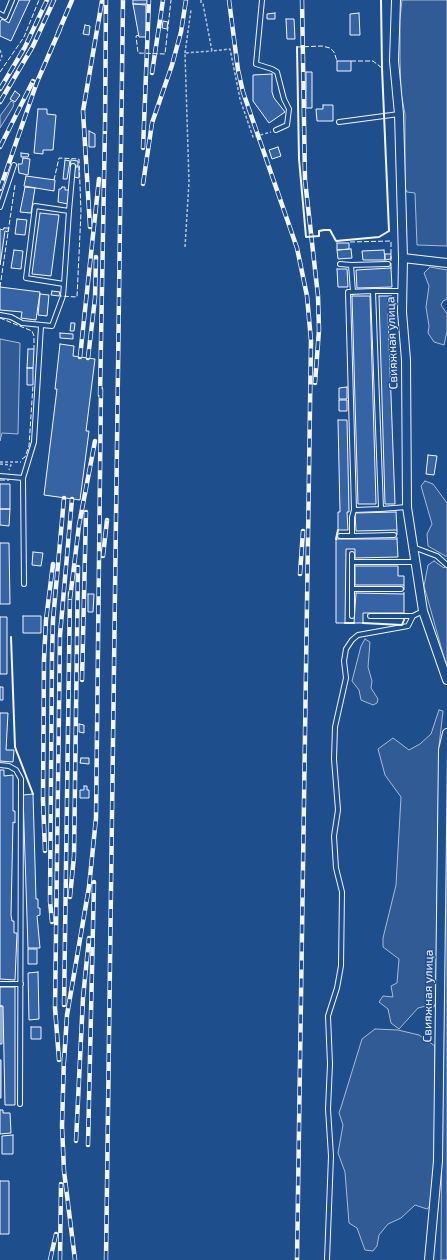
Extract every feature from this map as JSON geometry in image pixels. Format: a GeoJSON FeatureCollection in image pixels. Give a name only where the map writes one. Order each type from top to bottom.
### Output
{"type":"FeatureCollection","features":[{"type":"Feature","properties":{"kind":"street","name":"Свияжная улица"},"geometry":{"type":"LineString","coordinates":[[396,0],[394,61],[399,114],[404,258],[402,312],[406,360],[407,507],[423,611],[447,680]]}},
{"type":"Feature","properties":{"kind":"street"},"geometry":{"type":"LineString","coordinates":[[404,258],[447,263]]}},
{"type":"Feature","properties":{"kind":"street","name":"Свияжная улица"},"geometry":{"type":"LineString","coordinates":[[429,1260],[438,1161],[443,750],[447,733]]}},
{"type":"Feature","properties":{"kind":"lane"},"geometry":{"type":"LineString","coordinates":[[0,14],[5,17],[12,0]]}},
{"type":"Feature","properties":{"kind":"lane"},"geometry":{"type":"LineString","coordinates":[[262,0],[256,64],[277,72],[284,99],[289,109],[287,125],[276,130]]}},
{"type":"Feature","properties":{"kind":"lane"},"geometry":{"type":"LineString","coordinates":[[339,122],[399,114]]}},
{"type":"Feature","properties":{"kind":"lane"},"geometry":{"type":"LineString","coordinates":[[0,207],[14,165]]}},
{"type":"Feature","properties":{"kind":"lane"},"geometry":{"type":"LineString","coordinates":[[0,315],[11,316],[22,323],[52,326],[63,296],[73,166]]}},
{"type":"Feature","properties":{"kind":"lane"},"geometry":{"type":"LineString","coordinates":[[64,284],[26,278],[35,206],[69,211]]}},
{"type":"Feature","properties":{"kind":"lane"},"geometry":{"type":"LineString","coordinates":[[340,264],[388,264]]}},
{"type":"Feature","properties":{"kind":"lane"},"geometry":{"type":"LineString","coordinates":[[351,265],[353,292]]}},
{"type":"Feature","properties":{"kind":"lane"},"geometry":{"type":"LineString","coordinates":[[373,291],[381,509]]}},
{"type":"Feature","properties":{"kind":"lane"},"geometry":{"type":"LineString","coordinates":[[352,536],[352,517],[354,510],[348,292],[402,291]]}},
{"type":"Feature","properties":{"kind":"lane"},"geometry":{"type":"LineString","coordinates":[[24,584],[22,478],[34,442],[41,326]]}},
{"type":"Feature","properties":{"kind":"lane"},"geometry":{"type":"LineString","coordinates":[[0,476],[22,478]]}},
{"type":"Feature","properties":{"kind":"lane"},"geometry":{"type":"LineString","coordinates":[[354,510],[407,507]]}},
{"type":"Feature","properties":{"kind":"lane"},"geometry":{"type":"LineString","coordinates":[[340,536],[394,535]]}},
{"type":"Feature","properties":{"kind":"lane"},"geometry":{"type":"LineString","coordinates":[[412,546],[437,556],[447,565]]}},
{"type":"Feature","properties":{"kind":"lane"},"geometry":{"type":"LineString","coordinates":[[352,554],[352,616]]}},
{"type":"Feature","properties":{"kind":"lane"},"geometry":{"type":"LineString","coordinates":[[352,562],[415,562]]}},
{"type":"Feature","properties":{"kind":"lane"},"geometry":{"type":"LineString","coordinates":[[352,589],[401,589]]}},
{"type":"Feature","properties":{"kind":"lane"},"geometry":{"type":"LineString","coordinates":[[370,616],[413,616],[423,611]]}},
{"type":"Feature","properties":{"kind":"lane"},"geometry":{"type":"LineString","coordinates":[[327,1260],[331,1156],[328,1109],[330,1064],[328,1016],[337,988],[341,966],[342,914],[342,892],[336,868],[334,836],[338,810],[334,759],[335,726],[346,678],[344,661],[346,649],[352,640],[358,635],[408,626],[413,616]]}},
{"type":"Feature","properties":{"kind":"lane"},"geometry":{"type":"LineString","coordinates":[[0,765],[9,766],[16,770],[21,779],[20,1104]]}},
{"type":"Feature","properties":{"kind":"lane"},"geometry":{"type":"LineString","coordinates":[[0,984],[21,984]]}},
{"type":"Feature","properties":{"kind":"path"},"geometry":{"type":"LineString","coordinates":[[201,0],[212,51]]}},
{"type":"Feature","properties":{"kind":"path"},"geometry":{"type":"LineString","coordinates":[[185,247],[189,182],[185,53],[191,10]]}},
{"type":"Feature","properties":{"kind":"path"},"geometry":{"type":"LineString","coordinates":[[185,53],[230,49],[240,99],[253,137],[276,130]]}},
{"type":"Feature","properties":{"kind":"path"},"geometry":{"type":"LineString","coordinates":[[0,50],[2,56],[0,61]]}},
{"type":"Feature","properties":{"kind":"path"},"geometry":{"type":"LineString","coordinates":[[0,463],[27,462]]}},
{"type":"Feature","properties":{"kind":"path"},"geometry":{"type":"LineString","coordinates":[[0,463],[11,465],[10,470],[4,469]]}},
{"type":"Feature","properties":{"kind":"shaded area"},"geometry":{"type":"Polygon","coordinates":[[[402,0],[447,0],[447,246],[417,245],[415,193],[407,192],[405,188],[405,114],[401,93],[400,59],[400,19],[402,0]]]}},
{"type":"Feature","properties":{"kind":"shaded area"},"geometry":{"type":"Polygon","coordinates":[[[11,101],[14,103],[13,107],[0,128],[0,116],[11,101]]]}},
{"type":"Feature","properties":{"kind":"shaded area"},"geometry":{"type":"Polygon","coordinates":[[[430,267],[447,270],[447,299],[443,301],[441,305],[447,314],[447,331],[444,345],[434,342],[428,333],[429,326],[426,307],[429,286],[424,273],[430,267]]]}},
{"type":"Feature","properties":{"kind":"shaded area"},"geometry":{"type":"Polygon","coordinates":[[[0,339],[20,343],[18,434],[2,433],[0,441],[0,339]]]}},
{"type":"Feature","properties":{"kind":"shaded area"},"geometry":{"type":"Polygon","coordinates":[[[425,481],[433,484],[447,503],[447,557],[428,546],[427,534],[432,524],[421,486],[425,481]]]}},
{"type":"Feature","properties":{"kind":"shaded area"},"geometry":{"type":"Polygon","coordinates":[[[434,561],[444,568],[447,565],[447,668],[424,586],[428,565],[434,561]]]}},
{"type":"Feature","properties":{"kind":"shaded area"},"geometry":{"type":"Polygon","coordinates":[[[365,639],[370,642],[368,667],[372,681],[371,688],[378,699],[377,703],[373,705],[361,700],[359,690],[352,681],[361,646],[365,639]]]}},
{"type":"Feature","properties":{"kind":"shaded area"},"geometry":{"type":"Polygon","coordinates":[[[439,710],[443,711],[439,746],[436,1002],[434,1007],[426,1006],[418,1008],[399,1029],[391,1023],[388,1009],[379,1002],[383,996],[393,997],[391,986],[397,983],[399,959],[383,947],[383,938],[396,885],[401,797],[385,775],[378,749],[393,738],[409,750],[420,744],[431,734],[439,710]]]}},
{"type":"Feature","properties":{"kind":"shaded area"},"geometry":{"type":"Polygon","coordinates":[[[447,738],[447,1260],[441,1260],[443,905],[447,738]]]}},
{"type":"Feature","properties":{"kind":"shaded area"},"geometry":{"type":"Polygon","coordinates":[[[375,1029],[398,1030],[419,1035],[435,1046],[434,1203],[427,1209],[415,1205],[401,1218],[388,1224],[379,1235],[377,1246],[373,1251],[365,1250],[357,1228],[349,1223],[345,1172],[338,1153],[343,1125],[339,1113],[362,1039],[375,1029]]]}},
{"type":"Feature","properties":{"kind":"building"},"geometry":{"type":"Polygon","coordinates":[[[19,0],[30,0],[11,41],[0,36],[0,22],[2,19],[9,23],[19,0]]]}},
{"type":"Feature","properties":{"kind":"building"},"geometry":{"type":"Polygon","coordinates":[[[133,0],[147,0],[147,4],[133,4],[133,0]]]}},
{"type":"Feature","properties":{"kind":"building"},"geometry":{"type":"Polygon","coordinates":[[[133,4],[146,5],[146,37],[139,37],[133,4]]]}},
{"type":"Feature","properties":{"kind":"building"},"geometry":{"type":"Polygon","coordinates":[[[275,13],[275,19],[267,19],[267,14],[275,13]]]}},
{"type":"Feature","properties":{"kind":"building"},"geometry":{"type":"Polygon","coordinates":[[[359,13],[360,35],[350,35],[350,14],[359,13]]]}},
{"type":"Feature","properties":{"kind":"building"},"geometry":{"type":"Polygon","coordinates":[[[286,19],[294,19],[295,39],[287,39],[286,19]]]}},
{"type":"Feature","properties":{"kind":"building"},"geometry":{"type":"Polygon","coordinates":[[[163,21],[168,22],[167,29],[162,28],[163,21]]]}},
{"type":"Feature","properties":{"kind":"building"},"geometry":{"type":"Polygon","coordinates":[[[85,25],[90,26],[89,35],[83,34],[85,25]]]}},
{"type":"Feature","properties":{"kind":"building"},"geometry":{"type":"Polygon","coordinates":[[[337,61],[351,61],[351,71],[337,71],[337,61]]]}},
{"type":"Feature","properties":{"kind":"building"},"geometry":{"type":"Polygon","coordinates":[[[306,72],[312,72],[312,108],[306,108],[306,72]]]}},
{"type":"Feature","properties":{"kind":"building"},"geometry":{"type":"Polygon","coordinates":[[[272,74],[272,92],[274,98],[285,112],[269,123],[253,101],[253,75],[272,74]]]}},
{"type":"Feature","properties":{"kind":"building"},"geometry":{"type":"Polygon","coordinates":[[[15,91],[20,95],[15,102],[10,99],[15,91]]]}},
{"type":"Feature","properties":{"kind":"building"},"geometry":{"type":"Polygon","coordinates":[[[323,105],[333,105],[333,121],[317,121],[316,109],[323,109],[323,105]]]}},
{"type":"Feature","properties":{"kind":"building"},"geometry":{"type":"Polygon","coordinates":[[[38,109],[47,109],[47,114],[56,115],[53,150],[43,150],[43,154],[34,153],[38,109]]]}},
{"type":"Feature","properties":{"kind":"building"},"geometry":{"type":"Polygon","coordinates":[[[89,131],[95,134],[95,147],[89,147],[89,131]]]}},
{"type":"Feature","properties":{"kind":"building"},"geometry":{"type":"Polygon","coordinates":[[[278,147],[281,156],[272,159],[269,150],[278,147]]]}},
{"type":"Feature","properties":{"kind":"building"},"geometry":{"type":"Polygon","coordinates":[[[21,153],[29,154],[28,157],[21,157],[21,153]]]}},
{"type":"Feature","properties":{"kind":"building"},"geometry":{"type":"Polygon","coordinates":[[[23,158],[30,159],[28,175],[19,173],[18,164],[22,164],[23,158]]]}},
{"type":"Feature","properties":{"kind":"building"},"geometry":{"type":"Polygon","coordinates":[[[65,160],[70,161],[67,179],[63,179],[65,160]]]}},
{"type":"Feature","properties":{"kind":"building"},"geometry":{"type":"Polygon","coordinates":[[[71,160],[78,161],[78,166],[70,166],[71,160]]]}},
{"type":"Feature","properties":{"kind":"building"},"geometry":{"type":"Polygon","coordinates":[[[75,167],[79,167],[79,178],[74,177],[75,167]]]}},
{"type":"Feature","properties":{"kind":"building"},"geometry":{"type":"Polygon","coordinates":[[[26,176],[55,180],[54,191],[24,186],[26,176]]]}},
{"type":"Feature","properties":{"kind":"building"},"geometry":{"type":"Polygon","coordinates":[[[25,187],[35,188],[31,213],[20,212],[25,187]]]}},
{"type":"Feature","properties":{"kind":"building"},"geometry":{"type":"Polygon","coordinates":[[[65,187],[65,190],[70,190],[68,204],[58,202],[59,189],[65,187]]]}},
{"type":"Feature","properties":{"kind":"building"},"geometry":{"type":"Polygon","coordinates":[[[40,213],[59,215],[51,276],[32,274],[40,213]]]}},
{"type":"Feature","properties":{"kind":"building"},"geometry":{"type":"Polygon","coordinates":[[[17,219],[27,220],[25,235],[15,234],[17,219]]]}},
{"type":"Feature","properties":{"kind":"building"},"geometry":{"type":"Polygon","coordinates":[[[4,228],[9,228],[8,232],[5,231],[0,265],[0,229],[3,230],[4,228]]]}},
{"type":"Feature","properties":{"kind":"building"},"geometry":{"type":"Polygon","coordinates":[[[337,243],[349,243],[349,249],[337,250],[337,243]]]}},
{"type":"Feature","properties":{"kind":"building"},"geometry":{"type":"Polygon","coordinates":[[[351,249],[352,258],[338,259],[337,250],[351,249]]]}},
{"type":"Feature","properties":{"kind":"building"},"geometry":{"type":"Polygon","coordinates":[[[14,250],[23,251],[21,269],[11,268],[14,250]]]}},
{"type":"Feature","properties":{"kind":"building"},"geometry":{"type":"Polygon","coordinates":[[[384,250],[385,260],[363,260],[362,251],[384,250]]]}},
{"type":"Feature","properties":{"kind":"building"},"geometry":{"type":"Polygon","coordinates":[[[385,254],[391,254],[391,259],[385,260],[385,254]]]}},
{"type":"Feature","properties":{"kind":"building"},"geometry":{"type":"Polygon","coordinates":[[[391,268],[392,287],[357,288],[356,270],[391,268]]]}},
{"type":"Feature","properties":{"kind":"building"},"geometry":{"type":"Polygon","coordinates":[[[337,269],[347,269],[348,287],[338,287],[337,269]]]}},
{"type":"Feature","properties":{"kind":"building"},"geometry":{"type":"Polygon","coordinates":[[[0,287],[40,292],[36,320],[21,318],[22,312],[0,310],[0,287]]]}},
{"type":"Feature","properties":{"kind":"building"},"geometry":{"type":"Polygon","coordinates":[[[52,291],[60,292],[59,296],[51,295],[52,291]]]}},
{"type":"Feature","properties":{"kind":"building"},"geometry":{"type":"Polygon","coordinates":[[[40,294],[49,295],[47,316],[38,315],[40,294]]]}},
{"type":"Feature","properties":{"kind":"building"},"geometry":{"type":"Polygon","coordinates":[[[352,296],[370,296],[376,504],[358,504],[352,296]]]}},
{"type":"Feature","properties":{"kind":"building"},"geometry":{"type":"Polygon","coordinates":[[[379,296],[392,296],[392,301],[388,302],[388,307],[393,307],[393,314],[388,314],[395,504],[385,504],[379,296]]]}},
{"type":"Feature","properties":{"kind":"building"},"geometry":{"type":"Polygon","coordinates":[[[71,323],[75,323],[74,331],[70,331],[71,323]]]}},
{"type":"Feature","properties":{"kind":"building"},"geometry":{"type":"Polygon","coordinates":[[[60,333],[73,334],[73,339],[60,338],[60,333]]]}},
{"type":"Feature","properties":{"kind":"building"},"geometry":{"type":"Polygon","coordinates":[[[60,344],[74,346],[73,356],[95,359],[86,431],[89,431],[80,500],[44,495],[57,389],[55,389],[60,344]]]}},
{"type":"Feature","properties":{"kind":"building"},"geometry":{"type":"Polygon","coordinates":[[[28,349],[34,349],[33,368],[27,368],[28,349]]]}},
{"type":"Feature","properties":{"kind":"building"},"geometry":{"type":"Polygon","coordinates":[[[27,368],[33,368],[33,385],[27,385],[27,368]]]}},
{"type":"Feature","properties":{"kind":"building"},"geometry":{"type":"Polygon","coordinates":[[[347,387],[347,399],[339,399],[339,388],[347,387]]]}},
{"type":"Feature","properties":{"kind":"building"},"geometry":{"type":"Polygon","coordinates":[[[339,400],[347,400],[347,411],[339,411],[339,400]]]}},
{"type":"Feature","properties":{"kind":"building"},"geometry":{"type":"Polygon","coordinates":[[[338,420],[347,420],[348,530],[338,530],[338,512],[340,512],[338,420]]]}},
{"type":"Feature","properties":{"kind":"building"},"geometry":{"type":"Polygon","coordinates":[[[428,455],[437,456],[434,475],[426,474],[428,455]]]}},
{"type":"Feature","properties":{"kind":"building"},"geometry":{"type":"Polygon","coordinates":[[[0,484],[10,484],[10,509],[0,509],[0,484]]]}},
{"type":"Feature","properties":{"kind":"building"},"geometry":{"type":"Polygon","coordinates":[[[0,509],[10,509],[9,526],[0,525],[0,509]]]}},
{"type":"Feature","properties":{"kind":"building"},"geometry":{"type":"Polygon","coordinates":[[[396,512],[397,530],[356,531],[355,513],[396,512]]]}},
{"type":"Feature","properties":{"kind":"building"},"geometry":{"type":"Polygon","coordinates":[[[336,539],[397,539],[398,557],[355,558],[355,549],[346,549],[345,623],[336,623],[336,539]]]}},
{"type":"Feature","properties":{"kind":"building"},"geometry":{"type":"Polygon","coordinates":[[[0,543],[9,543],[10,604],[0,604],[0,543]]]}},
{"type":"Feature","properties":{"kind":"building"},"geometry":{"type":"Polygon","coordinates":[[[33,552],[43,553],[41,566],[32,565],[33,552]]]}},
{"type":"Feature","properties":{"kind":"building"},"geometry":{"type":"Polygon","coordinates":[[[355,566],[398,566],[398,576],[404,576],[404,585],[355,585],[355,566]]]}},
{"type":"Feature","properties":{"kind":"building"},"geometry":{"type":"Polygon","coordinates":[[[356,593],[404,594],[404,613],[363,613],[363,623],[354,623],[356,593]]]}},
{"type":"Feature","properties":{"kind":"building"},"geometry":{"type":"Polygon","coordinates":[[[88,594],[94,594],[93,612],[88,612],[88,594]]]}},
{"type":"Feature","properties":{"kind":"building"},"geometry":{"type":"Polygon","coordinates":[[[23,616],[41,616],[41,633],[23,633],[23,616]]]}},
{"type":"Feature","properties":{"kind":"building"},"geometry":{"type":"Polygon","coordinates":[[[0,617],[7,617],[7,674],[0,674],[0,617]]]}},
{"type":"Feature","properties":{"kind":"building"},"geometry":{"type":"Polygon","coordinates":[[[0,687],[3,687],[3,700],[0,700],[0,687]]]}},
{"type":"Feature","properties":{"kind":"building"},"geometry":{"type":"Polygon","coordinates":[[[0,713],[8,713],[6,750],[14,750],[13,762],[0,761],[0,713]]]}},
{"type":"Feature","properties":{"kind":"building"},"geometry":{"type":"Polygon","coordinates":[[[79,724],[84,725],[84,733],[79,732],[79,724]]]}},
{"type":"Feature","properties":{"kind":"building"},"geometry":{"type":"Polygon","coordinates":[[[81,758],[89,758],[89,764],[80,763],[81,758]]]}},
{"type":"Feature","properties":{"kind":"building"},"geometry":{"type":"Polygon","coordinates":[[[0,770],[4,770],[4,776],[13,775],[13,811],[15,811],[15,823],[13,822],[11,915],[12,921],[14,921],[14,933],[17,933],[15,980],[0,979],[0,770]]]}},
{"type":"Feature","properties":{"kind":"building"},"geometry":{"type":"Polygon","coordinates":[[[84,786],[87,786],[87,790],[89,790],[89,798],[80,798],[80,790],[84,790],[84,786]]]}},
{"type":"Feature","properties":{"kind":"building"},"geometry":{"type":"Polygon","coordinates":[[[33,794],[36,899],[38,899],[38,908],[40,908],[40,915],[37,916],[40,948],[28,948],[23,795],[33,794]]]}},
{"type":"Feature","properties":{"kind":"building"},"geometry":{"type":"Polygon","coordinates":[[[28,949],[37,949],[37,964],[28,964],[28,949]]]}},
{"type":"Feature","properties":{"kind":"building"},"geometry":{"type":"Polygon","coordinates":[[[38,972],[39,1019],[29,1020],[28,973],[38,972]]]}},
{"type":"Feature","properties":{"kind":"building"},"geometry":{"type":"Polygon","coordinates":[[[0,987],[15,987],[15,1105],[5,1105],[3,1006],[0,1006],[0,987]]]}},
{"type":"Feature","properties":{"kind":"building"},"geometry":{"type":"Polygon","coordinates":[[[0,1006],[2,1006],[2,1044],[0,1044],[0,1006]]]}},
{"type":"Feature","properties":{"kind":"building"},"geometry":{"type":"Polygon","coordinates":[[[31,1027],[41,1027],[41,1039],[31,1039],[31,1027]]]}},
{"type":"Feature","properties":{"kind":"building"},"geometry":{"type":"Polygon","coordinates":[[[1,1060],[1,1098],[0,1098],[1,1060]]]}},
{"type":"Feature","properties":{"kind":"building"},"geometry":{"type":"Polygon","coordinates":[[[0,1110],[3,1110],[3,1113],[10,1113],[11,1133],[0,1134],[0,1110]]]}},
{"type":"Feature","properties":{"kind":"building"},"geometry":{"type":"Polygon","coordinates":[[[13,1135],[13,1154],[2,1154],[2,1136],[13,1135]]]}},
{"type":"Feature","properties":{"kind":"building"},"geometry":{"type":"Polygon","coordinates":[[[0,1181],[9,1181],[9,1234],[0,1234],[0,1181]]]}},
{"type":"Feature","properties":{"kind":"railway"},"geometry":{"type":"LineString","coordinates":[[0,89],[25,47],[47,0]]}},
{"type":"Feature","properties":{"kind":"railway"},"geometry":{"type":"LineString","coordinates":[[0,102],[33,46],[54,0]]}},
{"type":"Feature","properties":{"kind":"railway"},"geometry":{"type":"LineString","coordinates":[[58,33],[72,0]]}},
{"type":"Feature","properties":{"kind":"railway"},"geometry":{"type":"LineString","coordinates":[[105,131],[106,0]]}},
{"type":"Feature","properties":{"kind":"railway"},"geometry":{"type":"LineString","coordinates":[[106,1260],[123,0]]}},
{"type":"Feature","properties":{"kind":"railway"},"geometry":{"type":"LineString","coordinates":[[143,148],[149,0]]}},
{"type":"Feature","properties":{"kind":"railway"},"geometry":{"type":"LineString","coordinates":[[152,73],[163,0]]}},
{"type":"Feature","properties":{"kind":"railway"},"geometry":{"type":"LineString","coordinates":[[143,184],[152,123],[172,65],[181,32],[186,0]]}},
{"type":"Feature","properties":{"kind":"railway"},"geometry":{"type":"LineString","coordinates":[[229,0],[238,70],[243,92],[297,248],[307,296],[311,341],[297,1260]]}},
{"type":"Feature","properties":{"kind":"railway"},"geometry":{"type":"LineString","coordinates":[[302,0],[305,180],[318,296],[319,330],[315,383]]}},
{"type":"Feature","properties":{"kind":"railway"},"geometry":{"type":"LineString","coordinates":[[90,227],[83,111],[102,1]]}},
{"type":"Feature","properties":{"kind":"railway"},"geometry":{"type":"LineString","coordinates":[[0,189],[37,82],[60,29]]}},
{"type":"Feature","properties":{"kind":"railway"},"geometry":{"type":"LineString","coordinates":[[0,147],[33,81]]}},
{"type":"Feature","properties":{"kind":"railway"},"geometry":{"type":"LineString","coordinates":[[100,395],[105,126]]}},
{"type":"Feature","properties":{"kind":"railway"},"geometry":{"type":"LineString","coordinates":[[80,357],[99,179]]}},
{"type":"Feature","properties":{"kind":"railway"},"geometry":{"type":"LineString","coordinates":[[88,358],[95,298],[96,257]]}},
{"type":"Feature","properties":{"kind":"railway"},"geometry":{"type":"LineString","coordinates":[[64,1062],[67,1015],[89,887],[96,818],[101,389]]}},
{"type":"Feature","properties":{"kind":"railway"},"geometry":{"type":"LineString","coordinates":[[70,599],[79,525],[95,441]]}},
{"type":"Feature","properties":{"kind":"railway"},"geometry":{"type":"LineString","coordinates":[[52,922],[50,901],[52,654],[53,620],[64,498]]}},
{"type":"Feature","properties":{"kind":"railway"},"geometry":{"type":"LineString","coordinates":[[59,1060],[55,1008],[60,635],[72,499]]}},
{"type":"Feature","properties":{"kind":"railway"},"geometry":{"type":"LineString","coordinates":[[82,680],[86,512]]}},
{"type":"Feature","properties":{"kind":"railway"},"geometry":{"type":"LineString","coordinates":[[103,556],[107,520]]}},
{"type":"Feature","properties":{"kind":"railway"},"geometry":{"type":"LineString","coordinates":[[300,574],[303,531]]}},
{"type":"Feature","properties":{"kind":"railway"},"geometry":{"type":"LineString","coordinates":[[45,851],[43,800],[44,659],[46,620],[53,564]]}},
{"type":"Feature","properties":{"kind":"railway"},"geometry":{"type":"LineString","coordinates":[[70,897],[74,856],[78,567]]}},
{"type":"Feature","properties":{"kind":"railway"},"geometry":{"type":"LineString","coordinates":[[64,1005],[70,593]]}},
{"type":"Feature","properties":{"kind":"railway"},"geometry":{"type":"LineString","coordinates":[[88,1145],[94,882]]}},
{"type":"Feature","properties":{"kind":"railway"},"geometry":{"type":"LineString","coordinates":[[76,1141],[83,998],[89,938]]}},
{"type":"Feature","properties":{"kind":"railway"},"geometry":{"type":"LineString","coordinates":[[64,1057],[62,1126],[64,1171],[75,1260]]}},
{"type":"Feature","properties":{"kind":"railway"},"geometry":{"type":"LineString","coordinates":[[60,1260],[61,1184]]}},
{"type":"Feature","properties":{"kind":"railway"},"geometry":{"type":"LineString","coordinates":[[50,1260],[56,1234]]}},
{"type":"Feature","properties":{"kind":"fence"},"geometry":{"type":"LineString","coordinates":[[0,72],[24,37],[39,0]]}},
{"type":"Feature","properties":{"kind":"fence"},"geometry":{"type":"LineString","coordinates":[[139,35],[136,36],[138,53],[165,54],[171,0]]}},
{"type":"Feature","properties":{"kind":"fence"},"geometry":{"type":"LineString","coordinates":[[297,47],[322,46],[330,48],[334,52],[337,61]]}},
{"type":"Feature","properties":{"kind":"fence"},"geometry":{"type":"LineString","coordinates":[[351,61],[373,61],[382,68]]}},
{"type":"Feature","properties":{"kind":"fence"},"geometry":{"type":"LineString","coordinates":[[54,180],[59,158],[79,159],[81,212],[77,297],[60,296]]}},
{"type":"Feature","properties":{"kind":"fence"},"geometry":{"type":"LineString","coordinates":[[0,287],[15,185]]}},
{"type":"Feature","properties":{"kind":"fence"},"geometry":{"type":"LineString","coordinates":[[350,242],[391,241],[391,268]]}},
{"type":"Feature","properties":{"kind":"fence"},"geometry":{"type":"LineString","coordinates":[[0,318],[32,331],[34,336],[34,349]]}},
{"type":"Feature","properties":{"kind":"fence"},"geometry":{"type":"LineString","coordinates":[[22,459],[25,457],[29,446],[33,385]]}},
{"type":"Feature","properties":{"kind":"fence"},"geometry":{"type":"LineString","coordinates":[[0,480],[9,480]]}},
{"type":"Feature","properties":{"kind":"fence"},"geometry":{"type":"LineString","coordinates":[[397,530],[397,539]]}},
{"type":"Feature","properties":{"kind":"fence"},"geometry":{"type":"LineString","coordinates":[[404,585],[404,594]]}},
{"type":"Feature","properties":{"kind":"wall"},"geometry":{"type":"LineString","coordinates":[[297,47],[299,159],[306,237],[319,236],[319,231],[324,230],[330,230],[336,241],[379,237],[389,231],[382,68],[381,0]]}},
{"type":"Feature","properties":{"kind":"wall"},"geometry":{"type":"LineString","coordinates":[[336,539],[338,530]]}},
{"type":"Feature","properties":{"kind":"wall"},"geometry":{"type":"LineString","coordinates":[[363,623],[402,625],[404,620]]}},
{"type":"Feature","properties":{"kind":"wall"},"geometry":{"type":"LineString","coordinates":[[345,623],[354,623]]}},
{"type":"Feature","properties":{"kind":"wall"},"geometry":{"type":"LineString","coordinates":[[11,637],[15,747],[33,794]]}}]}
